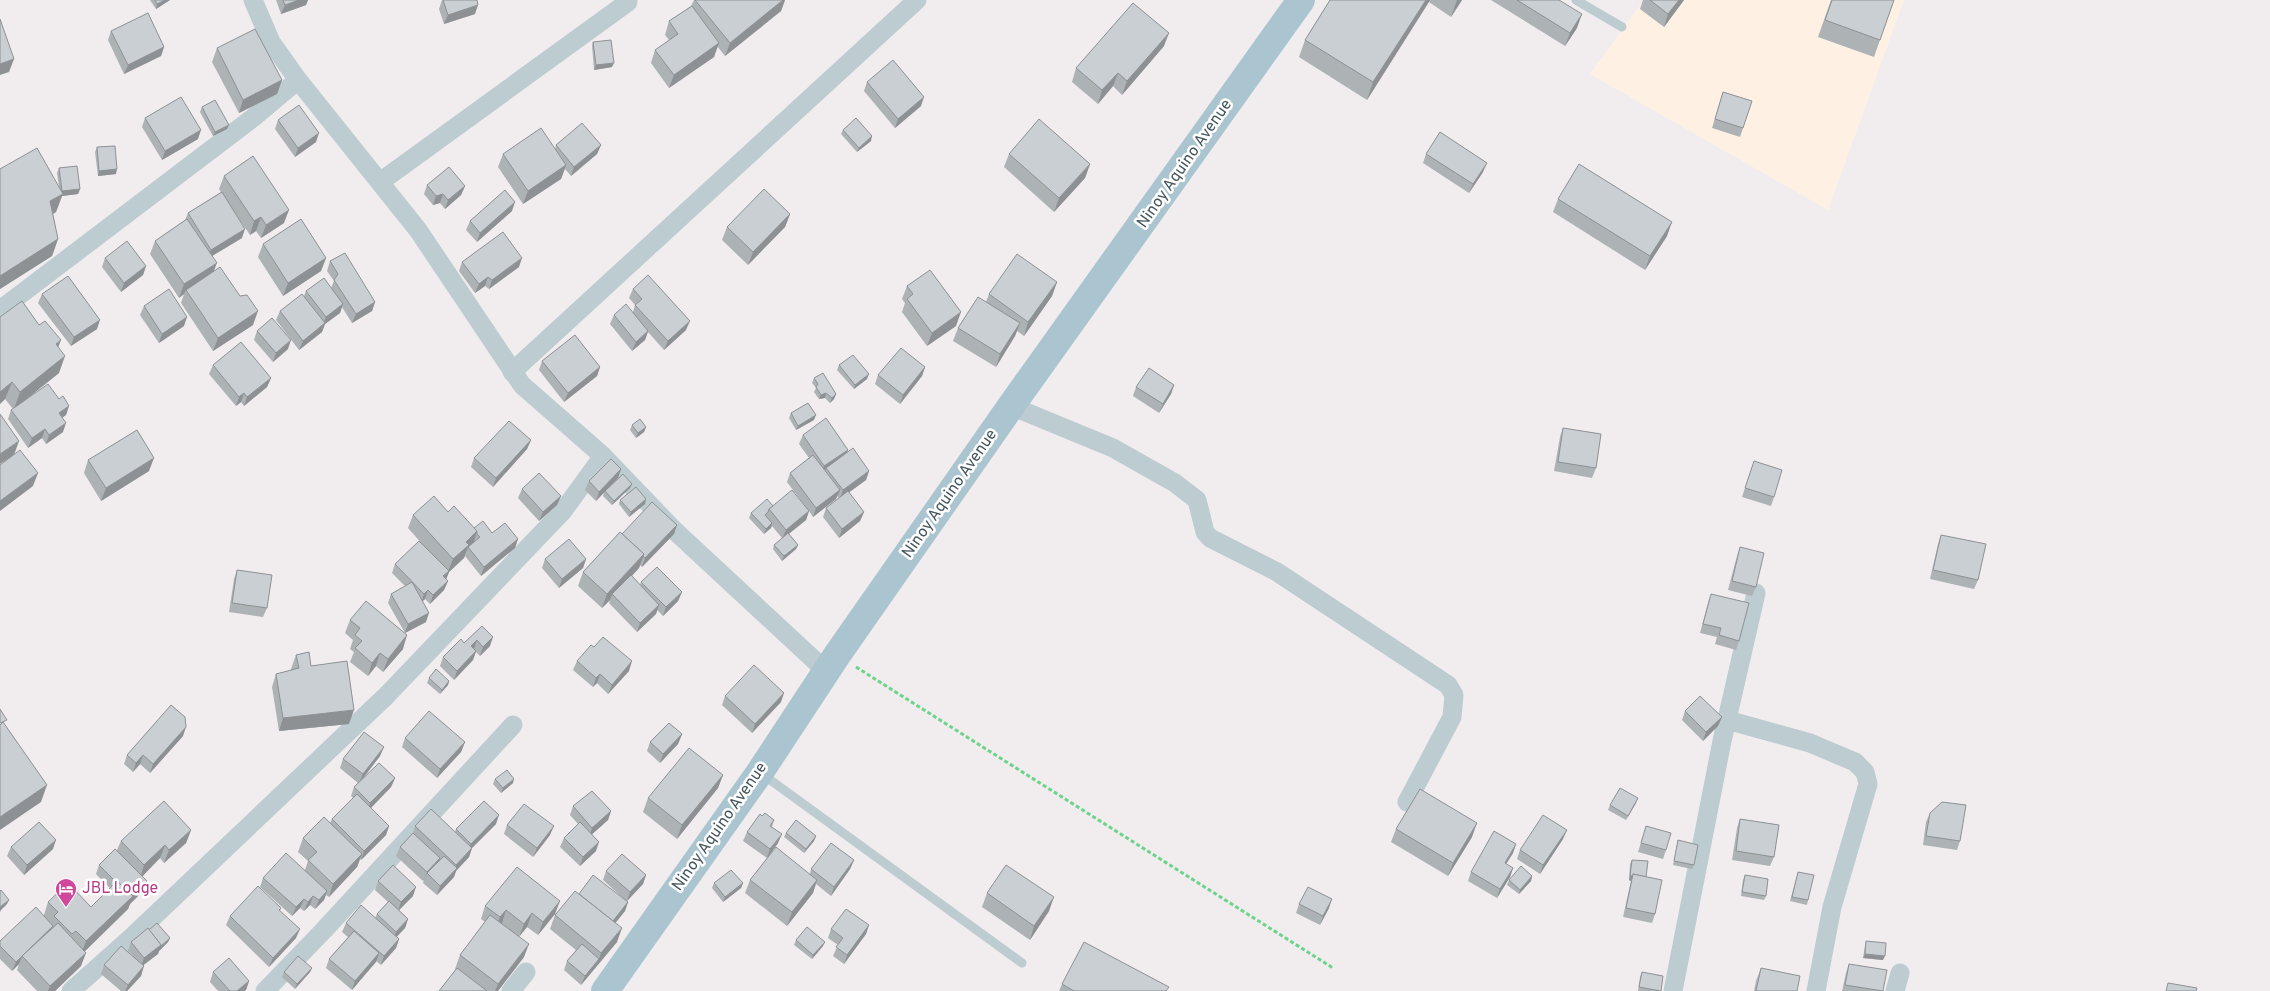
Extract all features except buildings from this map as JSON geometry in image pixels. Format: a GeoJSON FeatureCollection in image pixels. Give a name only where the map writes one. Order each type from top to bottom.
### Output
{"type":"FeatureCollection","features":[{"type":"Feature","properties":{"kind":"main road","name":"Ninoy Aquino Avenue"},"geometry":{"type":"LineString","coordinates":[[605,991],[760,772],[832,663],[1011,406],[1301,0]]}},
{"type":"Feature","properties":{"kind":"street"},"geometry":{"type":"LineString","coordinates":[[253,0],[271,42],[298,80],[418,230],[522,385],[603,456],[675,531],[832,663]]}},
{"type":"Feature","properties":{"kind":"street"},"geometry":{"type":"LineString","coordinates":[[512,372],[917,0]]}},
{"type":"Feature","properties":{"kind":"street"},"geometry":{"type":"LineString","coordinates":[[380,182],[628,2]]}},
{"type":"Feature","properties":{"kind":"street"},"geometry":{"type":"LineString","coordinates":[[0,310],[254,117],[298,80]]}},
{"type":"Feature","properties":{"kind":"street"},"geometry":{"type":"LineString","coordinates":[[1011,406],[1113,448],[1174,483],[1197,500],[1205,532],[1210,538],[1277,572],[1448,685],[1454,695],[1452,717],[1407,802]]}},
{"type":"Feature","properties":{"kind":"street"},"geometry":{"type":"LineString","coordinates":[[71,991],[134,935],[386,696],[563,511],[603,456]]}},
{"type":"Feature","properties":{"kind":"street"},"geometry":{"type":"LineString","coordinates":[[1672,991],[1727,720],[1756,593]]}},
{"type":"Feature","properties":{"kind":"street"},"geometry":{"type":"LineString","coordinates":[[1727,720],[1810,743],[1855,762],[1865,772],[1868,784],[1864,803],[1832,907],[1816,991]]}},
{"type":"Feature","properties":{"kind":"street"},"geometry":{"type":"LineString","coordinates":[[265,991],[324,930],[513,725]]}},
{"type":"Feature","properties":{"kind":"street"},"geometry":{"type":"LineString","coordinates":[[511,991],[526,972]]}},
{"type":"Feature","properties":{"kind":"lane"},"geometry":{"type":"LineString","coordinates":[[1576,0],[1622,27]]}},
{"type":"Feature","properties":{"kind":"lane"},"geometry":{"type":"LineString","coordinates":[[760,772],[1022,963]]}},
{"type":"Feature","properties":{"kind":"path"},"geometry":{"type":"LineString","coordinates":[[832,663],[1334,968]]}},
{"type":"Feature","properties":{"kind":"shaded area"},"geometry":{"type":"Polygon","coordinates":[[[1644,0],[1904,0],[1828,210],[1590,74],[1644,0]]]}},
{"type":"Feature","properties":{"kind":"place","name":"JBL Lodge"},"geometry":{"type":"Point","coordinates":[66,908]}}]}
